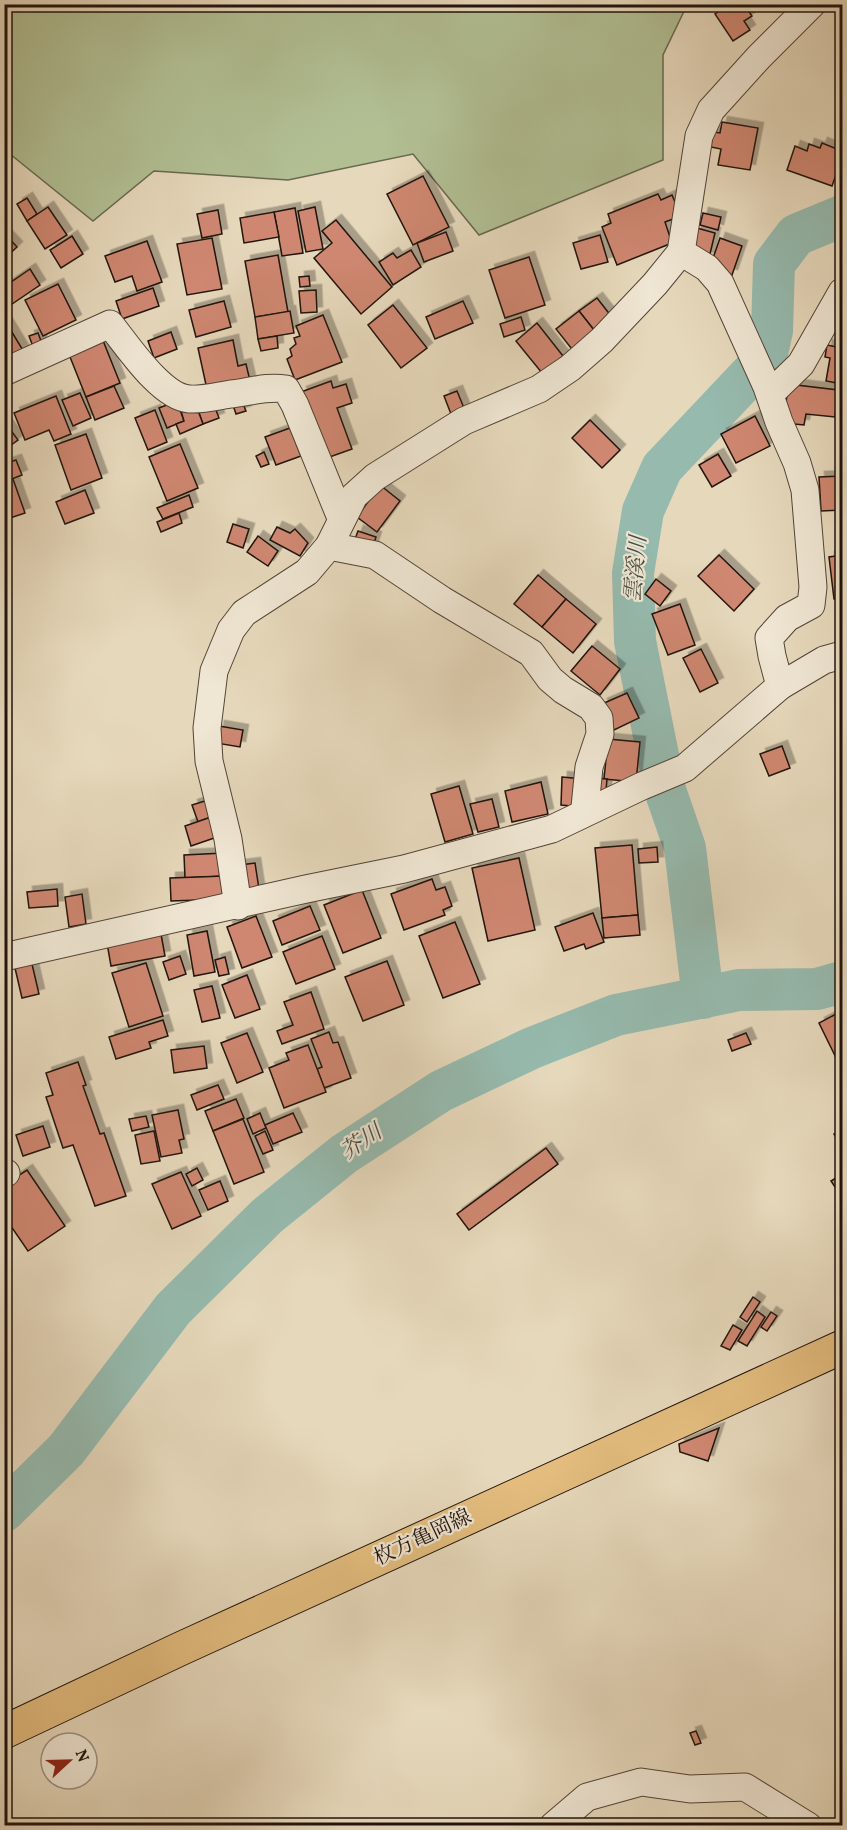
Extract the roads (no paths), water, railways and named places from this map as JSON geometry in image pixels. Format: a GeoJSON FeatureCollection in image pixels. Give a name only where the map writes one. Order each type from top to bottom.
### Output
{"type":"FeatureCollection","features":[{"type":"Feature","properties":{"kind":"main road","name":"枚方亀岡線"},"geometry":{"type":"LineString","coordinates":[[4,1732],[190,1644],[843,1347]]}},
{"type":"Feature","properties":{"kind":"street"},"geometry":{"type":"LineString","coordinates":[[238,906],[228,839],[209,761],[207,728],[214,671],[231,630],[244,613],[307,572],[328,546],[354,496],[375,477],[464,421],[539,389],[570,368],[602,340],[655,284],[681,252],[699,136],[711,110],[759,57],[812,4]]}},
{"type":"Feature","properties":{"kind":"street"},"geometry":{"type":"LineString","coordinates":[[681,252],[707,268],[720,284],[768,391],[797,463],[805,490],[813,587],[811,605],[787,618],[770,638],[780,686]]}},
{"type":"Feature","properties":{"kind":"street"},"geometry":{"type":"LineString","coordinates":[[768,391],[801,364],[843,292]]}},
{"type":"Feature","properties":{"kind":"street"},"geometry":{"type":"LineString","coordinates":[[4,372],[110,324],[149,372],[172,394],[188,399],[232,394],[270,386],[286,388],[341,518]]}},
{"type":"Feature","properties":{"kind":"street"},"geometry":{"type":"LineString","coordinates":[[328,546],[375,555],[452,606],[531,653],[550,679],[591,707],[599,718],[600,734],[589,767],[586,812]]}},
{"type":"Feature","properties":{"kind":"street"},"geometry":{"type":"LineString","coordinates":[[4,957],[405,869],[552,829],[685,768],[780,686],[824,660],[843,655]]}},
{"type":"Feature","properties":{"kind":"street"},"geometry":{"type":"LineString","coordinates":[[553,1826],[586,1797],[641,1782],[690,1789],[745,1787],[808,1826]]}},
{"type":"Feature","properties":{"kind":"waterway","name":"雲溪川"},"geometry":{"type":"LineString","coordinates":[[703,998],[685,848],[665,790],[635,641],[633,573],[643,511],[662,468],[766,358],[772,331],[774,264],[796,235],[842,216]]}},
{"type":"Feature","properties":{"kind":"waterway","name":"芥川"},"geometry":{"type":"LineString","coordinates":[[4,1511],[66,1450],[173,1309],[267,1216],[344,1154],[441,1091],[532,1048],[616,1015],[739,990],[817,989],[842,982]]}}]}
